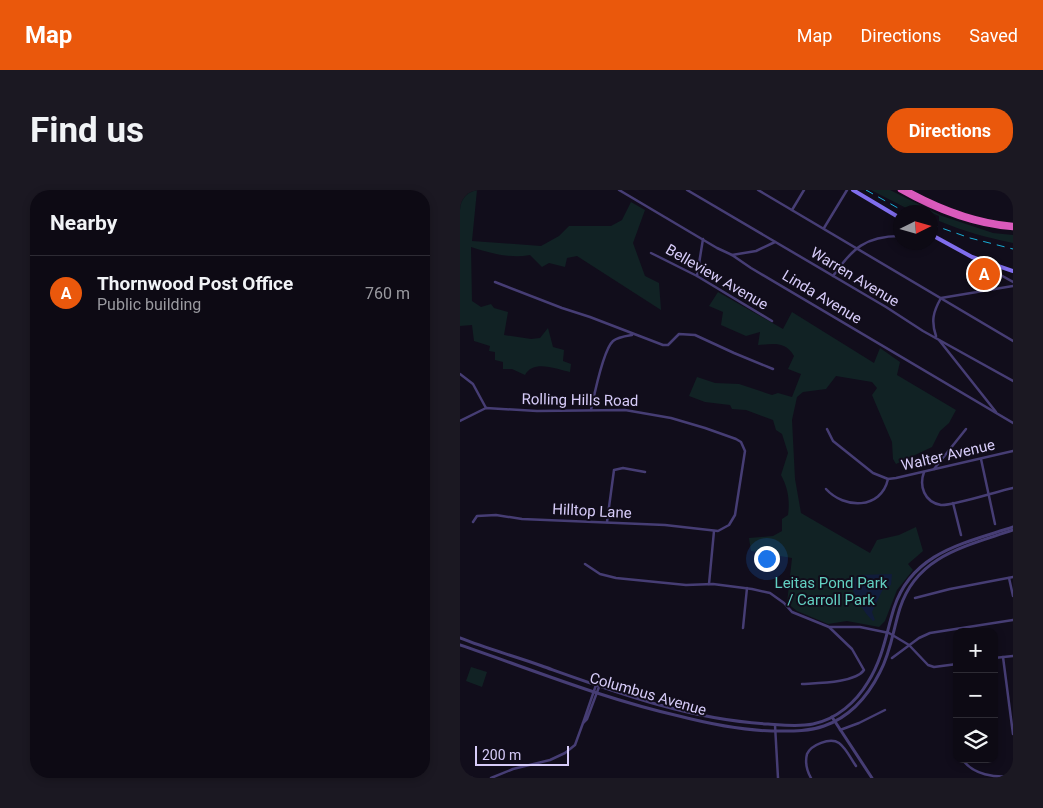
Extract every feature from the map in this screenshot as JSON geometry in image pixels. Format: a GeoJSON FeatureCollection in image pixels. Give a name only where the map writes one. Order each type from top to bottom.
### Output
{"type":"FeatureCollection","features":[{"type":"Feature","properties":{"kind":"highway"},"geometry":{"type":"LineString","coordinates":[[900,190],[939,209],[966,219],[994,226],[1013,227]]}},
{"type":"Feature","properties":{"kind":"highway"},"geometry":{"type":"LineString","coordinates":[[907,190],[936,204],[968,216],[1013,227]]}},
{"type":"Feature","properties":{"kind":"main road"},"geometry":{"type":"LineString","coordinates":[[853,190],[893,214]]}},
{"type":"Feature","properties":{"kind":"main road"},"geometry":{"type":"LineString","coordinates":[[938,239],[979,260],[1013,271]]}},
{"type":"Feature","properties":{"kind":"street","name":"Linda Avenue"},"geometry":{"type":"LineString","coordinates":[[619,190],[732,255],[750,268],[1013,423]]}},
{"type":"Feature","properties":{"kind":"street","name":"Warren Avenue"},"geometry":{"type":"LineString","coordinates":[[687,190],[1013,382]]}},
{"type":"Feature","properties":{"kind":"street"},"geometry":{"type":"LineString","coordinates":[[758,190],[764,191],[792,210],[1013,341]]}},
{"type":"Feature","properties":{"kind":"street"},"geometry":{"type":"LineString","coordinates":[[792,210],[804,190]]}},
{"type":"Feature","properties":{"kind":"street"},"geometry":{"type":"LineString","coordinates":[[824,228],[847,190]]}},
{"type":"Feature","properties":{"kind":"street"},"geometry":{"type":"LineString","coordinates":[[833,276],[856,248],[877,239],[893,237]]}},
{"type":"Feature","properties":{"kind":"street"},"geometry":{"type":"LineString","coordinates":[[697,276],[703,239]]}},
{"type":"Feature","properties":{"kind":"street"},"geometry":{"type":"LineString","coordinates":[[732,255],[756,251],[774,242]]}},
{"type":"Feature","properties":{"kind":"street","name":"Belleview Avenue"},"geometry":{"type":"LineString","coordinates":[[651,253],[697,276],[772,321]]}},
{"type":"Feature","properties":{"kind":"street"},"geometry":{"type":"LineString","coordinates":[[979,260],[1013,284]]}},
{"type":"Feature","properties":{"kind":"street"},"geometry":{"type":"LineString","coordinates":[[995,265],[995,270],[998,273]]}},
{"type":"Feature","properties":{"kind":"street"},"geometry":{"type":"LineString","coordinates":[[495,282],[665,346],[679,334],[695,335],[773,369]]}},
{"type":"Feature","properties":{"kind":"street"},"geometry":{"type":"LineString","coordinates":[[941,298],[1013,284]]}},
{"type":"Feature","properties":{"kind":"street"},"geometry":{"type":"LineString","coordinates":[[941,298],[933,313],[932,320],[936,337],[997,414]]}},
{"type":"Feature","properties":{"kind":"street"},"geometry":{"type":"LineString","coordinates":[[591,410],[603,363],[611,344],[615,340],[634,335]]}},
{"type":"Feature","properties":{"kind":"street"},"geometry":{"type":"LineString","coordinates":[[460,374],[473,384],[486,408]]}},
{"type":"Feature","properties":{"kind":"street","name":"Rolling Hills Road"},"geometry":{"type":"LineString","coordinates":[[460,421],[486,408],[537,411],[626,410],[659,415],[704,428],[741,442],[745,451],[735,515],[728,525],[714,532]]}},
{"type":"Feature","properties":{"kind":"street"},"geometry":{"type":"LineString","coordinates":[[826,489],[830,494],[850,502],[864,504],[879,496],[885,488],[888,479],[873,472],[839,446],[833,441],[827,429]]}},
{"type":"Feature","properties":{"kind":"street"},"geometry":{"type":"LineString","coordinates":[[932,470],[966,429]]}},
{"type":"Feature","properties":{"kind":"street","name":"Walter Avenue"},"geometry":{"type":"LineString","coordinates":[[888,479],[1013,451]]}},
{"type":"Feature","properties":{"kind":"street"},"geometry":{"type":"LineString","coordinates":[[981,459],[995,524]]}},
{"type":"Feature","properties":{"kind":"street"},"geometry":{"type":"LineString","coordinates":[[607,522],[614,470],[623,468],[645,472]]}},
{"type":"Feature","properties":{"kind":"street"},"geometry":{"type":"LineString","coordinates":[[924,472],[922,488],[927,498],[940,504],[953,503],[1013,488]]}},
{"type":"Feature","properties":{"kind":"street"},"geometry":{"type":"LineString","coordinates":[[953,503],[961,535]]}},
{"type":"Feature","properties":{"kind":"street","name":"Hilltop Lane"},"geometry":{"type":"LineString","coordinates":[[473,522],[478,516],[496,516],[522,519],[687,527],[714,532]]}},
{"type":"Feature","properties":{"kind":"street"},"geometry":{"type":"LineString","coordinates":[[835,722],[854,708],[870,688],[886,660],[894,607],[910,578],[924,563],[946,550],[1013,526]]}},
{"type":"Feature","properties":{"kind":"street"},"geometry":{"type":"LineString","coordinates":[[891,634],[905,594],[928,566],[949,553],[1013,530]]}},
{"type":"Feature","properties":{"kind":"street"},"geometry":{"type":"LineString","coordinates":[[709,584],[714,532]]}},
{"type":"Feature","properties":{"kind":"street"},"geometry":{"type":"LineString","coordinates":[[585,564],[600,574],[616,578],[686,585],[709,584],[761,590],[774,594],[792,612],[829,627],[852,649],[863,672],[840,681],[802,684]]}},
{"type":"Feature","properties":{"kind":"street"},"geometry":{"type":"LineString","coordinates":[[915,598],[1011,577],[1013,596]]}},
{"type":"Feature","properties":{"kind":"street"},"geometry":{"type":"LineString","coordinates":[[743,628],[747,588]]}},
{"type":"Feature","properties":{"kind":"street"},"geometry":{"type":"LineString","coordinates":[[892,658],[909,645],[930,633],[1013,620]]}},
{"type":"Feature","properties":{"kind":"street"},"geometry":{"type":"LineString","coordinates":[[829,627],[860,627],[891,634],[909,645],[928,665],[934,667],[953,665]]}},
{"type":"Feature","properties":{"kind":"street","name":"Columbus Avenue"},"geometry":{"type":"LineString","coordinates":[[460,638],[641,700],[714,718],[745,723],[807,725],[832,717],[853,702],[866,685],[880,660],[891,634]]}},
{"type":"Feature","properties":{"kind":"street","name":"Columbus Avenue"},"geometry":{"type":"LineString","coordinates":[[460,645],[647,709],[706,723],[745,730],[775,731],[808,730],[835,722]]}},
{"type":"Feature","properties":{"kind":"street"},"geometry":{"type":"LineString","coordinates":[[998,658],[1013,656]]}},
{"type":"Feature","properties":{"kind":"street"},"geometry":{"type":"LineString","coordinates":[[1002,657],[1013,734]]}},
{"type":"Feature","properties":{"kind":"street"},"geometry":{"type":"LineString","coordinates":[[491,778],[514,768],[550,760],[565,753],[575,745],[597,686]]}},
{"type":"Feature","properties":{"kind":"street"},"geometry":{"type":"LineString","coordinates":[[840,730],[885,710]]}},
{"type":"Feature","properties":{"kind":"street"},"geometry":{"type":"LineString","coordinates":[[832,717],[872,778]]}},
{"type":"Feature","properties":{"kind":"street"},"geometry":{"type":"LineString","coordinates":[[775,725],[778,778]]}},
{"type":"Feature","properties":{"kind":"street"},"geometry":{"type":"LineString","coordinates":[[811,778],[808,770],[807,754],[822,743],[834,741],[839,743],[856,766]]}},
{"type":"Feature","properties":{"kind":"street"},"geometry":{"type":"LineString","coordinates":[[965,763],[982,774],[996,777],[1013,776]]}},
{"type":"Feature","properties":{"kind":"street"},"geometry":{"type":"LineString","coordinates":[[460,776],[472,778]]}},
{"type":"Feature","properties":{"kind":"green space"},"geometry":{"type":"Polygon","coordinates":[[[460,190],[477,190],[472,241],[541,246],[559,236],[569,226],[611,226],[622,220],[631,202],[645,210],[633,243],[645,276],[659,283],[661,310],[577,256],[567,258],[565,267],[549,263],[542,267],[530,255],[508,256],[471,247],[472,301],[481,307],[491,304],[494,308],[508,312],[504,335],[531,339],[540,338],[548,328],[553,347],[564,350],[563,361],[571,364],[570,372],[539,366],[529,370],[525,375],[512,369],[503,369],[503,362],[495,360],[495,352],[489,351],[490,346],[474,341],[472,325],[460,326],[460,190]]]}},
{"type":"Feature","properties":{"kind":"green space"},"geometry":{"type":"Polygon","coordinates":[[[871,190],[890,190],[920,205],[900,205],[871,190]]]}},
{"type":"Feature","properties":{"kind":"green space"},"geometry":{"type":"Polygon","coordinates":[[[938,214],[993,233],[1013,235],[1013,243],[948,225],[939,221],[938,214]]]}},
{"type":"Feature","properties":{"kind":"green space","name":"Leitas Pond Park / Carroll Park"},"geometry":{"type":"Polygon","coordinates":[[[718,292],[783,329],[792,312],[874,363],[880,348],[900,362],[897,375],[956,410],[949,423],[940,431],[932,447],[896,464],[893,459],[892,442],[872,395],[877,388],[872,382],[836,376],[826,389],[803,392],[797,397],[792,420],[795,479],[801,513],[870,553],[877,540],[899,535],[916,527],[923,551],[908,564],[913,570],[897,590],[885,621],[879,627],[847,621],[828,624],[797,611],[787,603],[792,558],[751,551],[749,538],[773,536],[782,531],[782,519],[788,515],[788,494],[781,475],[788,453],[782,434],[776,430],[773,420],[746,410],[732,409],[730,405],[705,402],[689,396],[697,377],[715,383],[739,384],[772,395],[778,393],[792,397],[801,374],[788,369],[794,356],[787,348],[779,344],[758,345],[760,332],[746,336],[721,325],[723,312],[709,306],[718,292]]]}},
{"type":"Feature","properties":{"kind":"green space"},"geometry":{"type":"Polygon","coordinates":[[[471,667],[487,672],[482,687],[466,681],[471,667]]]}},
{"type":"Feature","properties":{"kind":"water"},"geometry":{"type":"Polygon","coordinates":[[[892,574],[891,585],[883,589],[872,612],[875,620],[873,621],[859,603],[851,582],[858,575],[892,574]]]}},
{"type":"Feature","properties":{"kind":"railway"},"geometry":{"type":"LineString","coordinates":[[866,190],[893,205]]}},
{"type":"Feature","properties":{"kind":"railway"},"geometry":{"type":"LineString","coordinates":[[938,227],[970,238],[1013,249]]}},
{"type":"Feature","properties":{"kind":"place","name":"Thornwood Post Office"},"geometry":{"type":"Point","coordinates":[984,274]}}]}
